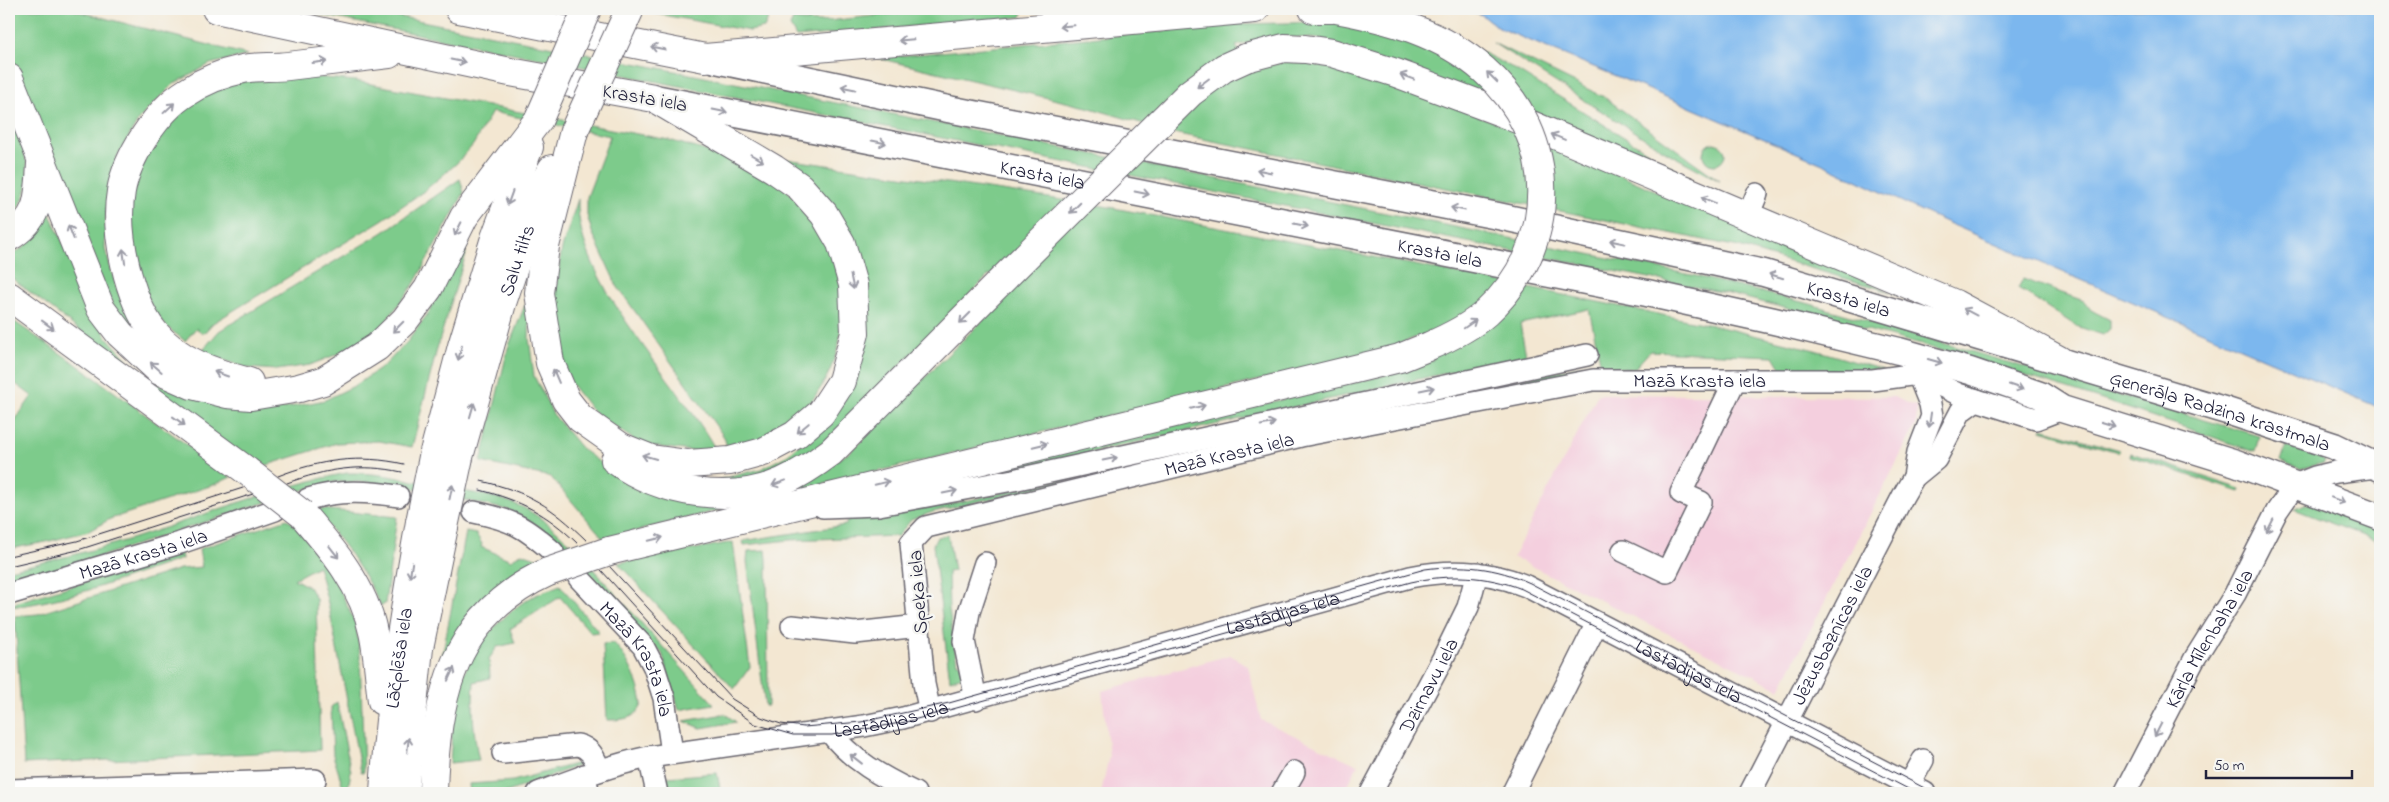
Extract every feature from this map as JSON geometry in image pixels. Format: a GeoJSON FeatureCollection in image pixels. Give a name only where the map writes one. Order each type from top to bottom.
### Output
{"type":"FeatureCollection","features":[{"type":"Feature","properties":{"kind":"highway","name":"Krasta iela"},"geometry":{"type":"LineString","coordinates":[[216,9],[510,72],[654,98]]}},
{"type":"Feature","properties":{"kind":"highway","name":"Salu tilts"},"geometry":{"type":"LineString","coordinates":[[432,525],[447,454],[462,346],[495,238],[539,120],[587,9]]}},
{"type":"Feature","properties":{"kind":"highway","name":"Salu tilts"},"geometry":{"type":"LineString","coordinates":[[447,454],[502,303],[540,189],[574,131],[630,9]]}},
{"type":"Feature","properties":{"kind":"highway"},"geometry":{"type":"LineString","coordinates":[[706,58],[1256,9]]}},
{"type":"Feature","properties":{"kind":"highway"},"geometry":{"type":"LineString","coordinates":[[433,793],[434,755],[446,686],[466,642],[482,617],[502,598],[528,581],[551,562],[609,551],[1400,358],[1454,335],[1486,313],[1505,293],[1519,272],[1530,249],[1540,220],[1542,184],[1535,146],[1517,107],[1484,70],[1446,43],[1404,25],[1379,17],[1336,9],[1313,9]]}},
{"type":"Feature","properties":{"kind":"highway","name":"Krasta iela"},"geometry":{"type":"LineString","coordinates":[[467,10],[706,58]]}},
{"type":"Feature","properties":{"kind":"highway"},"geometry":{"type":"LineString","coordinates":[[580,418],[586,434],[600,449],[628,470],[660,484],[692,491],[722,494],[752,491],[781,483],[807,470],[831,452],[1190,93],[1224,68],[1246,58],[1284,48],[1332,53],[1396,72],[1752,205],[1955,304],[2059,360]]}},
{"type":"Feature","properties":{"kind":"highway"},"geometry":{"type":"LineString","coordinates":[[285,390],[236,379],[205,368],[178,355],[154,331],[137,301],[126,267],[119,222],[121,190],[133,157],[156,120],[186,92],[212,79],[243,69],[281,67],[410,51]]}},
{"type":"Feature","properties":{"kind":"highway"},"geometry":{"type":"LineString","coordinates":[[10,82],[101,309],[120,334],[160,371],[192,385],[227,394],[251,396],[299,388],[323,381],[377,347],[404,320],[428,288],[464,217],[539,120]]}},
{"type":"Feature","properties":{"kind":"highway"},"geometry":{"type":"LineString","coordinates":[[574,131],[545,246],[539,293],[550,363],[566,400],[580,418],[621,447],[651,459],[688,464],[730,461],[763,452],[794,435],[820,413],[842,381],[855,333],[854,285],[841,243],[824,214],[800,187],[774,169],[654,98]]}},
{"type":"Feature","properties":{"kind":"highway"},"geometry":{"type":"LineString","coordinates":[[9,237],[22,230],[33,217],[40,192],[41,156]]}},
{"type":"Feature","properties":{"kind":"highway"},"geometry":{"type":"LineString","coordinates":[[9,296],[248,471],[305,507],[343,564],[366,609],[373,631],[387,743]]}},
{"type":"Feature","properties":{"kind":"highway","name":"Lāčplēša iela"},"geometry":{"type":"LineString","coordinates":[[404,793],[432,525]]}},
{"type":"Feature","properties":{"kind":"highway","name":"Lāčplēša iela"},"geometry":{"type":"LineString","coordinates":[[384,793],[387,743],[398,654],[432,525]]}},
{"type":"Feature","properties":{"kind":"highway"},"geometry":{"type":"LineString","coordinates":[[419,648],[434,755]]}},
{"type":"Feature","properties":{"kind":"main road","name":"Krasta iela"},"geometry":{"type":"LineString","coordinates":[[706,58],[967,113],[1498,216],[1764,273],[2059,360]]}},
{"type":"Feature","properties":{"kind":"main road","name":"Krasta iela"},"geometry":{"type":"LineString","coordinates":[[654,98],[1647,293],[1899,351],[1970,371],[2040,395],[2062,409]]}},
{"type":"Feature","properties":{"kind":"main road","name":"Ģenerāļa Radziņa krastmala"},"geometry":{"type":"LineString","coordinates":[[2059,360],[2334,446],[2378,468]]}},
{"type":"Feature","properties":{"kind":"main road"},"geometry":{"type":"LineString","coordinates":[[2062,409],[2236,463],[2380,517]]}},
{"type":"Feature","properties":{"kind":"street","name":"Krasta iela"},"geometry":{"type":"LineString","coordinates":[[1869,345],[1898,366],[1976,400]]}},
{"type":"Feature","properties":{"kind":"street"},"geometry":{"type":"LineString","coordinates":[[780,508],[889,503],[1013,480],[1480,377],[1587,356]]}},
{"type":"Feature","properties":{"kind":"street","name":"Mazā Krasta iela"},"geometry":{"type":"LineString","coordinates":[[974,514],[1301,436],[1485,399],[1593,380],[1873,380],[1918,374]]}},
{"type":"Feature","properties":{"kind":"street","name":"Jēzusbaznīcas iela"},"geometry":{"type":"LineString","coordinates":[[1750,793],[1914,477],[1918,452],[1932,416],[1930,404],[1918,374]]}},
{"type":"Feature","properties":{"kind":"street"},"geometry":{"type":"LineString","coordinates":[[1480,377],[1485,399]]}},
{"type":"Feature","properties":{"kind":"street"},"geometry":{"type":"LineString","coordinates":[[1623,551],[1667,572],[1701,502],[1681,493],[1735,380]]}},
{"type":"Feature","properties":{"kind":"street","name":"Jēzusbaznīcas iela"},"geometry":{"type":"LineString","coordinates":[[1914,477],[1936,459],[1961,411],[1976,400]]}},
{"type":"Feature","properties":{"kind":"street"},"geometry":{"type":"LineString","coordinates":[[1976,400],[2036,419],[2062,409]]}},
{"type":"Feature","properties":{"kind":"street"},"geometry":{"type":"LineString","coordinates":[[2295,485],[2336,472],[2378,468]]}},
{"type":"Feature","properties":{"kind":"street","name":"Kārļa Mīlenbaha iela"},"geometry":{"type":"LineString","coordinates":[[2125,793],[2195,658],[2234,594],[2277,511],[2295,485]]}},
{"type":"Feature","properties":{"kind":"street"},"geometry":{"type":"LineString","coordinates":[[305,507],[328,494],[352,491],[398,496]]}},
{"type":"Feature","properties":{"kind":"street","name":"Mazā Krasta iela"},"geometry":{"type":"LineString","coordinates":[[9,594],[180,543],[275,510]]}},
{"type":"Feature","properties":{"kind":"street"},"geometry":{"type":"LineString","coordinates":[[474,512],[504,518],[521,525],[551,562]]}},
{"type":"Feature","properties":{"kind":"street","name":"Speķa iela"},"geometry":{"type":"LineString","coordinates":[[930,712],[924,684],[911,543],[926,527],[974,514]]}},
{"type":"Feature","properties":{"kind":"street"},"geometry":{"type":"LineString","coordinates":[[976,699],[964,641],[969,612],[985,563]]}},
{"type":"Feature","properties":{"kind":"street","name":"Lastādijas iela"},"geometry":{"type":"LineString","coordinates":[[538,793],[591,780],[649,757],[864,726],[930,712],[1410,577],[1440,572],[1477,572],[1513,580],[1917,789]]}},
{"type":"Feature","properties":{"kind":"street","name":"Dzirnavu iela"},"geometry":{"type":"LineString","coordinates":[[1371,793],[1468,607],[1477,572]]}},
{"type":"Feature","properties":{"kind":"street","name":"Mazā Krasta iela"},"geometry":{"type":"LineString","coordinates":[[579,578],[642,646],[654,667],[664,698],[672,753]]}},
{"type":"Feature","properties":{"kind":"street"},"geometry":{"type":"LineString","coordinates":[[1514,790],[1597,623]]}},
{"type":"Feature","properties":{"kind":"street"},"geometry":{"type":"LineString","coordinates":[[792,626],[855,633],[919,626]]}},
{"type":"Feature","properties":{"kind":"street"},"geometry":{"type":"LineString","coordinates":[[829,731],[839,744],[886,787],[915,793]]}},
{"type":"Feature","properties":{"kind":"street"},"geometry":{"type":"LineString","coordinates":[[503,753],[578,745],[586,747],[592,752],[591,780]]}},
{"type":"Feature","properties":{"kind":"street"},"geometry":{"type":"LineString","coordinates":[[649,757],[657,793]]}},
{"type":"Feature","properties":{"kind":"street"},"geometry":{"type":"LineString","coordinates":[[1917,789],[1923,760]]}},
{"type":"Feature","properties":{"kind":"street"},"geometry":{"type":"LineString","coordinates":[[1282,793],[1294,772]]}},
{"type":"Feature","properties":{"kind":"street"},"geometry":{"type":"LineString","coordinates":[[9,790],[315,780]]}},
{"type":"Feature","properties":{"kind":"shaded area"},"geometry":{"type":"Polygon","coordinates":[[[1598,394],[1894,397],[1917,407],[1916,425],[1780,689],[1513,557],[1598,394]]]}},
{"type":"Feature","properties":{"kind":"shaded area"},"geometry":{"type":"Polygon","coordinates":[[[1230,655],[1248,666],[1261,720],[1358,765],[1344,793],[1101,793],[1109,756],[1102,691],[1230,655]]]}},
{"type":"Feature","properties":{"kind":"green space"},"geometry":{"type":"Polygon","coordinates":[[[9,9],[69,9],[248,55],[210,64],[174,84],[139,119],[117,157],[106,204],[105,249],[117,289],[135,323],[158,353],[119,318],[9,86],[9,9]]]}},
{"type":"Feature","properties":{"kind":"green space"},"geometry":{"type":"Polygon","coordinates":[[[290,9],[361,9],[1692,275],[1810,304],[2259,436],[2255,452],[2124,407],[1926,346],[1725,293],[290,9]]]}},
{"type":"Feature","properties":{"kind":"green space"},"geometry":{"type":"Polygon","coordinates":[[[630,9],[759,9],[771,13],[764,28],[750,31],[630,9]]]}},
{"type":"Feature","properties":{"kind":"green space"},"geometry":{"type":"Polygon","coordinates":[[[935,9],[1025,9],[1021,17],[796,37],[790,26],[793,20],[819,22],[935,9]]]}},
{"type":"Feature","properties":{"kind":"green space"},"geometry":{"type":"Polygon","coordinates":[[[1335,22],[1454,38],[1513,68],[1693,180],[1322,39],[1274,36],[1236,46],[1251,71],[1286,61],[1361,73],[1503,125],[1894,293],[1739,247],[1178,134],[1087,107],[877,58],[1236,24],[1335,22]]]}},
{"type":"Feature","properties":{"kind":"green space"},"geometry":{"type":"Polygon","coordinates":[[[1493,43],[1604,97],[1720,181],[1668,153],[1493,43]]]}},
{"type":"Feature","properties":{"kind":"green space"},"geometry":{"type":"Polygon","coordinates":[[[296,75],[355,81],[669,140],[736,162],[768,177],[799,203],[827,244],[837,271],[842,295],[842,319],[839,342],[832,365],[822,386],[807,406],[790,423],[769,435],[729,453],[724,437],[617,286],[592,232],[587,215],[587,197],[610,136],[492,112],[473,145],[456,164],[424,191],[382,220],[213,323],[203,334],[196,328],[185,341],[167,327],[157,316],[139,270],[130,219],[131,202],[139,170],[155,140],[165,127],[177,114],[203,94],[236,82],[296,75]]]}},
{"type":"Feature","properties":{"kind":"green space"},"geometry":{"type":"Polygon","coordinates":[[[9,113],[25,154],[28,180],[19,206],[9,218],[9,113]]]}},
{"type":"Feature","properties":{"kind":"green space"},"geometry":{"type":"Polygon","coordinates":[[[1714,143],[1722,146],[1725,154],[1722,162],[1714,165],[1706,162],[1703,154],[1706,146],[1714,143]]]}},
{"type":"Feature","properties":{"kind":"green space"},"geometry":{"type":"Polygon","coordinates":[[[786,159],[1103,206],[1410,264],[1712,325],[1815,350],[1883,370],[1782,371],[1773,356],[1650,351],[1634,369],[1603,366],[1493,389],[1493,385],[1600,362],[1589,309],[1520,324],[1526,355],[937,487],[935,482],[1415,368],[1433,360],[1422,335],[1381,351],[787,493],[850,452],[1009,294],[990,274],[825,442],[789,468],[733,483],[714,481],[761,469],[788,455],[819,427],[866,337],[798,170],[786,159]]]}},
{"type":"Feature","properties":{"kind":"green space"},"geometry":{"type":"Polygon","coordinates":[[[460,179],[464,193],[414,284],[381,328],[348,350],[310,365],[277,370],[247,368],[201,352],[219,331],[382,233],[460,179]]]}},
{"type":"Feature","properties":{"kind":"green space"},"geometry":{"type":"Polygon","coordinates":[[[578,199],[582,231],[593,264],[611,298],[680,395],[718,454],[642,445],[594,413],[569,381],[561,361],[554,298],[562,248],[578,199]]]}},
{"type":"Feature","properties":{"kind":"green space"},"geometry":{"type":"Polygon","coordinates":[[[48,210],[106,336],[131,364],[157,384],[246,407],[280,409],[325,400],[356,385],[385,365],[408,341],[429,312],[463,246],[466,254],[438,345],[412,447],[379,441],[337,443],[264,466],[248,460],[9,276],[9,256],[28,243],[38,231],[48,210]]]}},
{"type":"Feature","properties":{"kind":"green space"},"geometry":{"type":"Polygon","coordinates":[[[2023,279],[2084,301],[2091,310],[2110,320],[2110,329],[2103,335],[2076,326],[2018,288],[2023,279]]]}},
{"type":"Feature","properties":{"kind":"green space"},"geometry":{"type":"Polygon","coordinates":[[[525,305],[528,305],[530,309],[529,338],[534,376],[553,414],[582,449],[624,481],[751,502],[604,539],[551,477],[481,462],[508,348],[525,305]]]}},
{"type":"Feature","properties":{"kind":"green space"},"geometry":{"type":"Polygon","coordinates":[[[9,318],[76,364],[231,477],[216,484],[110,519],[89,531],[9,549],[9,429],[32,396],[9,379],[9,318]]]}},
{"type":"Feature","properties":{"kind":"green space"},"geometry":{"type":"Polygon","coordinates":[[[2042,428],[2119,450],[2118,452],[2041,430],[2042,428]]]}},
{"type":"Feature","properties":{"kind":"green space"},"geometry":{"type":"Polygon","coordinates":[[[1248,439],[933,512],[911,520],[898,536],[790,540],[744,545],[743,541],[846,525],[847,520],[951,504],[1248,439]]]}},
{"type":"Feature","properties":{"kind":"green space"},"geometry":{"type":"Polygon","coordinates":[[[2286,446],[2317,456],[2324,463],[2300,469],[2281,461],[2286,446]]]}},
{"type":"Feature","properties":{"kind":"green space"},"geometry":{"type":"Polygon","coordinates":[[[2131,453],[2241,489],[2240,492],[2130,456],[2131,453]]]}},
{"type":"Feature","properties":{"kind":"green space"},"geometry":{"type":"Polygon","coordinates":[[[347,473],[384,475],[486,495],[524,508],[548,524],[570,543],[714,704],[679,710],[662,653],[646,639],[612,596],[555,539],[533,523],[508,510],[397,485],[370,482],[334,482],[303,490],[105,555],[9,582],[9,570],[116,543],[265,494],[347,473]]]}},
{"type":"Feature","properties":{"kind":"green space"},"geometry":{"type":"Polygon","coordinates":[[[2305,504],[2313,505],[2380,531],[2380,542],[2294,509],[2305,504]]]}},
{"type":"Feature","properties":{"kind":"green space"},"geometry":{"type":"Polygon","coordinates":[[[321,509],[397,517],[385,604],[381,606],[351,556],[314,511],[321,509]]]}},
{"type":"Feature","properties":{"kind":"green space"},"geometry":{"type":"Polygon","coordinates":[[[287,519],[295,525],[319,556],[340,590],[356,625],[360,655],[364,772],[361,772],[328,603],[318,566],[294,579],[309,587],[316,599],[320,750],[24,764],[15,616],[38,614],[180,569],[202,567],[199,549],[287,519]]]}},
{"type":"Feature","properties":{"kind":"green space"},"geometry":{"type":"Polygon","coordinates":[[[466,532],[476,534],[482,544],[481,547],[511,560],[522,553],[536,558],[540,562],[436,688],[466,532]]]}},
{"type":"Feature","properties":{"kind":"green space"},"geometry":{"type":"Polygon","coordinates":[[[948,535],[954,571],[948,572],[949,609],[957,663],[960,663],[963,676],[950,680],[933,545],[937,537],[948,535]]]}},
{"type":"Feature","properties":{"kind":"green space"},"geometry":{"type":"Polygon","coordinates":[[[733,542],[750,667],[734,689],[618,563],[733,542]]]}},
{"type":"Feature","properties":{"kind":"green space"},"geometry":{"type":"Polygon","coordinates":[[[766,550],[768,706],[765,706],[747,561],[748,551],[766,550]]]}},
{"type":"Feature","properties":{"kind":"green space"},"geometry":{"type":"Polygon","coordinates":[[[181,553],[182,559],[97,588],[54,600],[10,607],[17,602],[181,553]]]}},
{"type":"Feature","properties":{"kind":"green space"},"geometry":{"type":"Polygon","coordinates":[[[560,585],[599,632],[591,633],[560,597],[510,629],[515,643],[497,647],[489,659],[490,678],[474,682],[473,721],[479,760],[450,763],[457,697],[463,676],[473,655],[495,626],[513,610],[531,598],[560,585]]]}},
{"type":"Feature","properties":{"kind":"green space"},"geometry":{"type":"Polygon","coordinates":[[[614,643],[632,672],[642,704],[633,716],[607,720],[603,644],[614,643]]]}},
{"type":"Feature","properties":{"kind":"green space"},"geometry":{"type":"Polygon","coordinates":[[[337,702],[351,772],[347,793],[345,793],[333,755],[331,707],[337,702]]]}},
{"type":"Feature","properties":{"kind":"green space"},"geometry":{"type":"Polygon","coordinates":[[[725,714],[736,722],[701,728],[684,721],[725,714]]]}},
{"type":"Feature","properties":{"kind":"green space"},"geometry":{"type":"Polygon","coordinates":[[[582,762],[585,763],[505,793],[470,793],[469,784],[513,781],[582,762]]]}},
{"type":"Feature","properties":{"kind":"green space"},"geometry":{"type":"Polygon","coordinates":[[[717,773],[721,793],[670,793],[667,777],[717,773]]]}},
{"type":"Feature","properties":{"kind":"water"},"geometry":{"type":"Polygon","coordinates":[[[1464,9],[2380,9],[2380,408],[1932,216],[1825,165],[1499,28],[1482,15],[1464,9]]]}},
{"type":"Feature","properties":{"kind":"tram line"},"geometry":{"type":"LineString","coordinates":[[278,476],[293,470],[340,460],[372,459],[404,464]]}},
{"type":"Feature","properties":{"kind":"tram line"},"geometry":{"type":"LineString","coordinates":[[287,483],[316,474],[344,469],[372,468],[402,472]]}},
{"type":"Feature","properties":{"kind":"tram line"},"geometry":{"type":"LineString","coordinates":[[481,481],[513,490],[538,502],[562,518],[586,540]]}},
{"type":"Feature","properties":{"kind":"tram line"},"geometry":{"type":"LineString","coordinates":[[9,556],[77,541],[243,488]]}},
{"type":"Feature","properties":{"kind":"tram line"},"geometry":{"type":"LineString","coordinates":[[480,490],[532,509],[555,524],[577,543]]}},
{"type":"Feature","properties":{"kind":"tram line"},"geometry":{"type":"LineString","coordinates":[[9,566],[78,550],[253,494]]}},
{"type":"Feature","properties":{"kind":"tram line"},"geometry":{"type":"LineString","coordinates":[[610,567],[732,699],[761,717],[781,724],[804,727],[861,722],[949,703],[1425,569],[1466,567],[1492,570],[1530,583],[1934,793]]}},
{"type":"Feature","properties":{"kind":"tram line"},"geometry":{"type":"LineString","coordinates":[[601,570],[716,697],[755,724],[793,735],[832,735],[906,722],[1411,582],[1453,577],[1495,581],[1522,589],[1916,793]]}}]}
